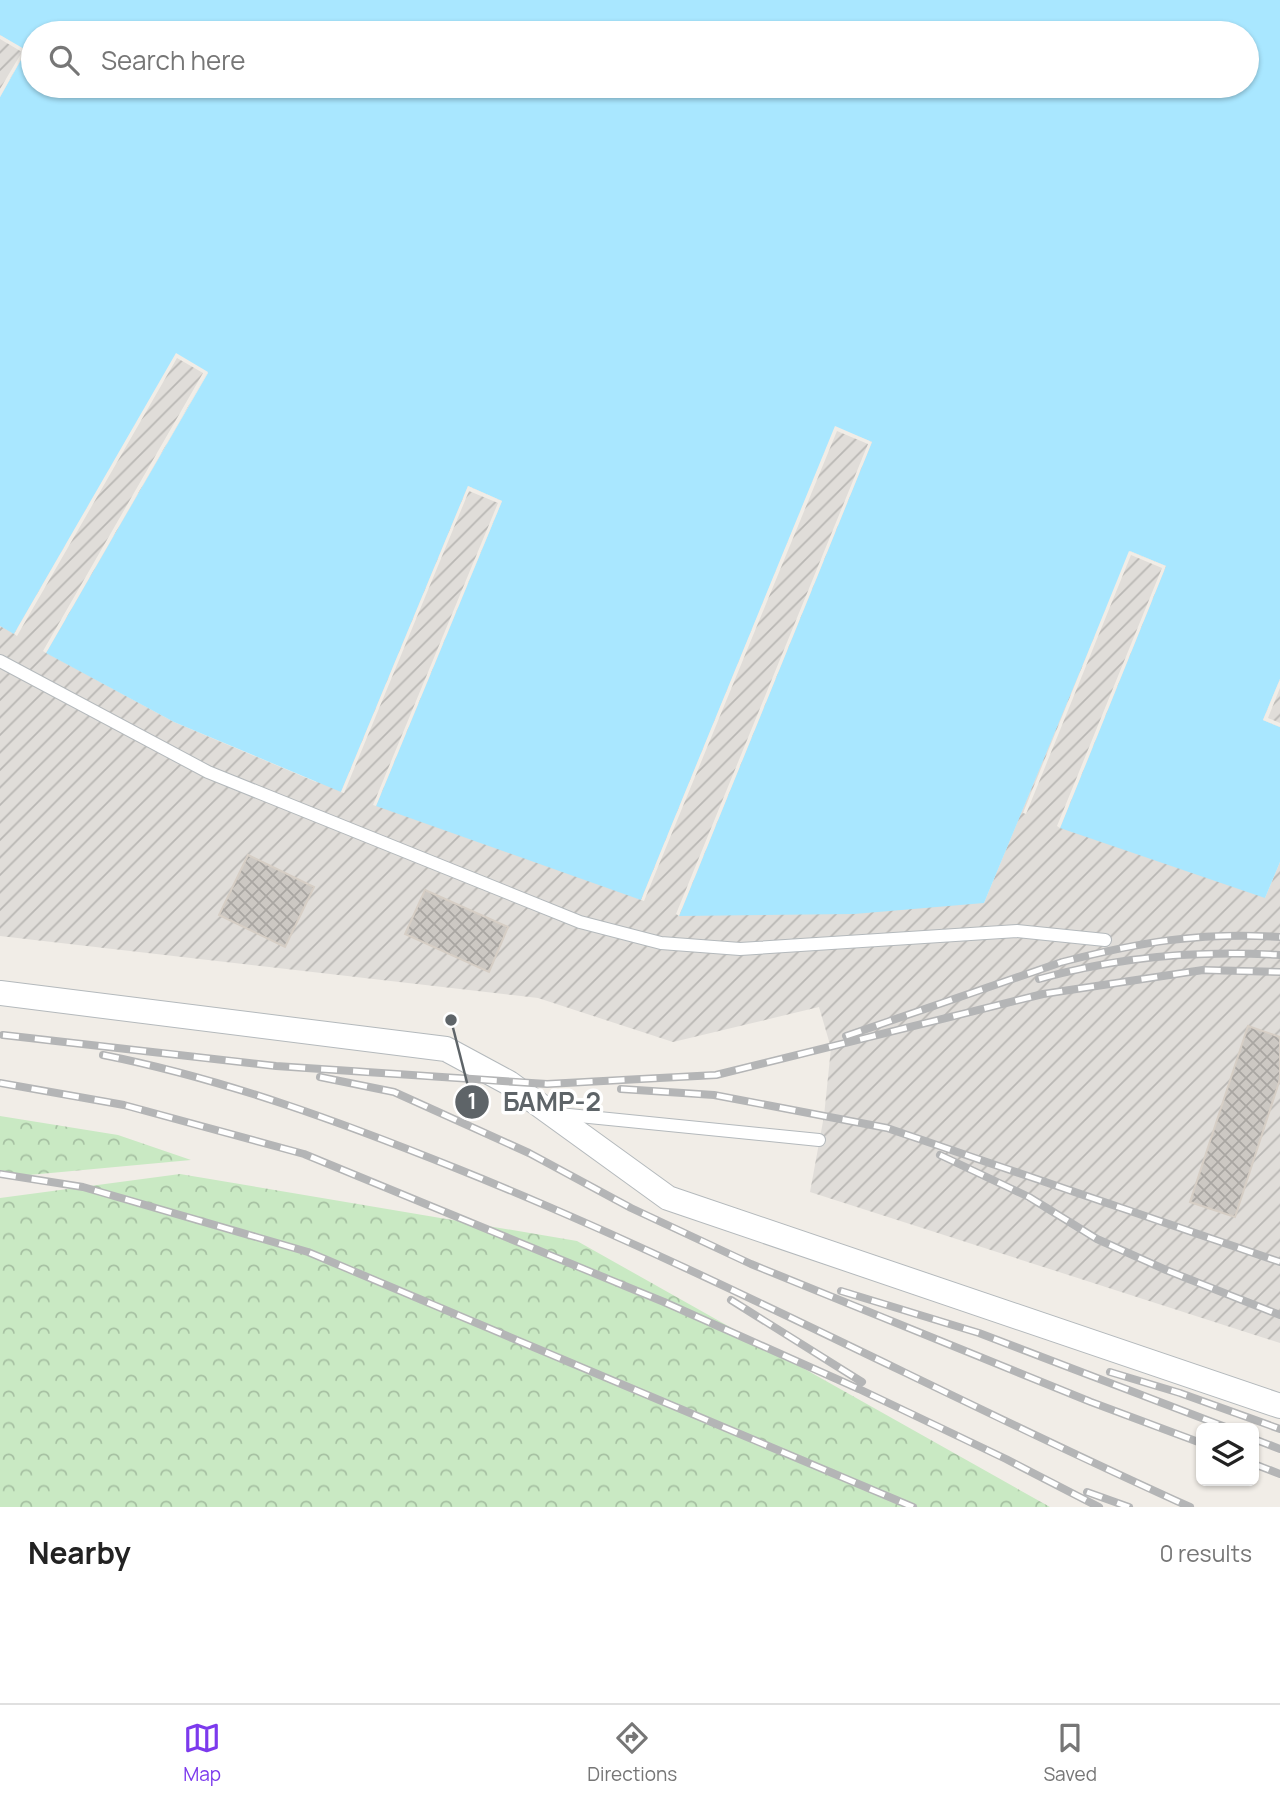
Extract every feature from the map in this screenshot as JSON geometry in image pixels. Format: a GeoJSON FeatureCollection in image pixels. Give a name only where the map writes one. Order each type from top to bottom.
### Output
{"type":"FeatureCollection","features":[{"type":"Feature","properties":{"kind":"street"},"geometry":{"type":"LineString","coordinates":[[0,993],[273,1025],[446,1049],[509,1083],[668,1198],[1280,1406]]}},
{"type":"Feature","properties":{"kind":"lane"},"geometry":{"type":"LineString","coordinates":[[0,662],[208,772],[580,922],[661,943],[740,949],[1017,931],[1105,940]]}},
{"type":"Feature","properties":{"kind":"lane"},"geometry":{"type":"LineString","coordinates":[[548,1113],[819,1140]]}},
{"type":"Feature","properties":{"kind":"shaded area"},"geometry":{"type":"Polygon","coordinates":[[[0,35],[21,47],[21,59],[0,97],[0,35]]]}},
{"type":"Feature","properties":{"kind":"shaded area"},"geometry":{"type":"Polygon","coordinates":[[[176,353],[208,372],[47,653],[174,722],[316,782],[468,486],[502,501],[377,806],[835,426],[872,442],[984,903],[1129,551],[1166,566],[1265,898],[1280,862],[1280,1343],[810,1192],[824,1116],[831,1048],[819,1007],[673,1042],[538,998],[0,936],[0,626],[14,633],[176,353]]]}},
{"type":"Feature","properties":{"kind":"shaded area"},"geometry":{"type":"Polygon","coordinates":[[[1280,679],[1280,727],[1263,720],[1280,679]]]}},
{"type":"Feature","properties":{"kind":"green space"},"geometry":{"type":"Polygon","coordinates":[[[0,1116],[118,1135],[191,1160],[29,1175],[0,1172],[0,1116]]]}},
{"type":"Feature","properties":{"kind":"green space"},"geometry":{"type":"Polygon","coordinates":[[[180,1174],[577,1241],[1050,1507],[0,1507],[0,1198],[180,1174]]]}},
{"type":"Feature","properties":{"kind":"water"},"geometry":{"type":"Polygon","coordinates":[[[0,0],[1280,0],[1280,679],[1263,720],[1280,727],[1280,862],[1265,898],[1060,828],[1166,566],[1130,551],[984,903],[854,914],[679,916],[872,442],[835,427],[641,900],[376,806],[502,501],[468,486],[341,792],[174,722],[46,653],[208,373],[176,354],[14,634],[0,626],[0,97],[21,60],[21,98],[1259,98],[1259,21],[21,21],[21,48],[0,35],[0,0]]]}},
{"type":"Feature","properties":{"kind":"pier"},"geometry":{"type":"Polygon","coordinates":[[[0,35],[21,47],[21,51],[0,39],[0,35]]]}},
{"type":"Feature","properties":{"kind":"pier"},"geometry":{"type":"Polygon","coordinates":[[[21,54],[21,59],[0,97],[0,89],[21,54]]]}},
{"type":"Feature","properties":{"kind":"pier"},"geometry":{"type":"Polygon","coordinates":[[[176,353],[208,372],[46,653],[43,651],[203,373],[177,358],[17,636],[14,634],[176,353]]]}},
{"type":"Feature","properties":{"kind":"pier"},"geometry":{"type":"Polygon","coordinates":[[[835,426],[872,442],[679,916],[676,914],[868,444],[837,431],[644,901],[641,900],[835,426]]]}},
{"type":"Feature","properties":{"kind":"pier"},"geometry":{"type":"Polygon","coordinates":[[[468,486],[502,501],[376,806],[373,805],[498,503],[469,491],[344,793],[341,792],[468,486]]]}},
{"type":"Feature","properties":{"kind":"pier"},"geometry":{"type":"Polygon","coordinates":[[[1129,551],[1166,566],[1060,828],[1057,826],[1162,568],[1131,555],[1026,814],[1023,813],[1129,551]]]}},
{"type":"Feature","properties":{"kind":"pier"},"geometry":{"type":"Polygon","coordinates":[[[1280,679],[1280,688],[1268,718],[1280,723],[1280,727],[1263,720],[1280,679]]]}},
{"type":"Feature","properties":{"kind":"building"},"geometry":{"type":"Polygon","coordinates":[[[248,855],[314,887],[285,947],[219,915],[248,855]]]}},
{"type":"Feature","properties":{"kind":"building"},"geometry":{"type":"Polygon","coordinates":[[[425,890],[508,927],[489,972],[405,934],[425,890]]]}},
{"type":"Feature","properties":{"kind":"building"},"geometry":{"type":"Polygon","coordinates":[[[1248,1026],[1280,1037],[1280,1079],[1235,1217],[1190,1202],[1248,1026]]]}},
{"type":"Feature","properties":{"kind":"railway"},"geometry":{"type":"LineString","coordinates":[[846,1036],[1062,962],[1090,955],[1196,937],[1280,937]]}},
{"type":"Feature","properties":{"kind":"railway"},"geometry":{"type":"LineString","coordinates":[[1039,979],[1128,960],[1189,955],[1280,955]]}},
{"type":"Feature","properties":{"kind":"railway"},"geometry":{"type":"LineString","coordinates":[[3,1035],[276,1066],[547,1084],[716,1075],[1043,994],[1203,970],[1280,972]]}},
{"type":"Feature","properties":{"kind":"railway"},"geometry":{"type":"LineString","coordinates":[[103,1055],[239,1089],[458,1169],[734,1291],[1190,1507]]}},
{"type":"Feature","properties":{"kind":"railway"},"geometry":{"type":"LineString","coordinates":[[320,1077],[394,1092],[529,1153],[631,1208],[751,1264],[1091,1402],[1196,1441]]}},
{"type":"Feature","properties":{"kind":"railway"},"geometry":{"type":"LineString","coordinates":[[0,1083],[124,1105],[304,1154],[664,1302],[859,1389],[1099,1507]]}},
{"type":"Feature","properties":{"kind":"railway"},"geometry":{"type":"LineString","coordinates":[[621,1089],[714,1095],[887,1128],[1280,1262]]}},
{"type":"Feature","properties":{"kind":"railway"},"geometry":{"type":"LineString","coordinates":[[940,1155],[1029,1197],[1097,1239],[1166,1270],[1280,1315]]}},
{"type":"Feature","properties":{"kind":"railway"},"geometry":{"type":"LineString","coordinates":[[0,1174],[83,1187],[308,1252],[913,1507]]}},
{"type":"Feature","properties":{"kind":"railway"},"geometry":{"type":"LineString","coordinates":[[841,1291],[979,1333],[1215,1423]]}},
{"type":"Feature","properties":{"kind":"railway"},"geometry":{"type":"LineString","coordinates":[[731,1300],[862,1382]]}},
{"type":"Feature","properties":{"kind":"railway"},"geometry":{"type":"LineString","coordinates":[[1110,1372],[1180,1393],[1280,1429]]}},
{"type":"Feature","properties":{"kind":"railway"},"geometry":{"type":"LineString","coordinates":[[1259,1441],[1280,1449]]}},
{"type":"Feature","properties":{"kind":"railway"},"geometry":{"type":"LineString","coordinates":[[1259,1466],[1280,1474]]}},
{"type":"Feature","properties":{"kind":"railway"},"geometry":{"type":"LineString","coordinates":[[1087,1492],[1129,1507]]}},
{"type":"Feature","properties":{"kind":"place","name":"БАМР-2"},"geometry":{"type":"Point","coordinates":[451,1020]}}]}
